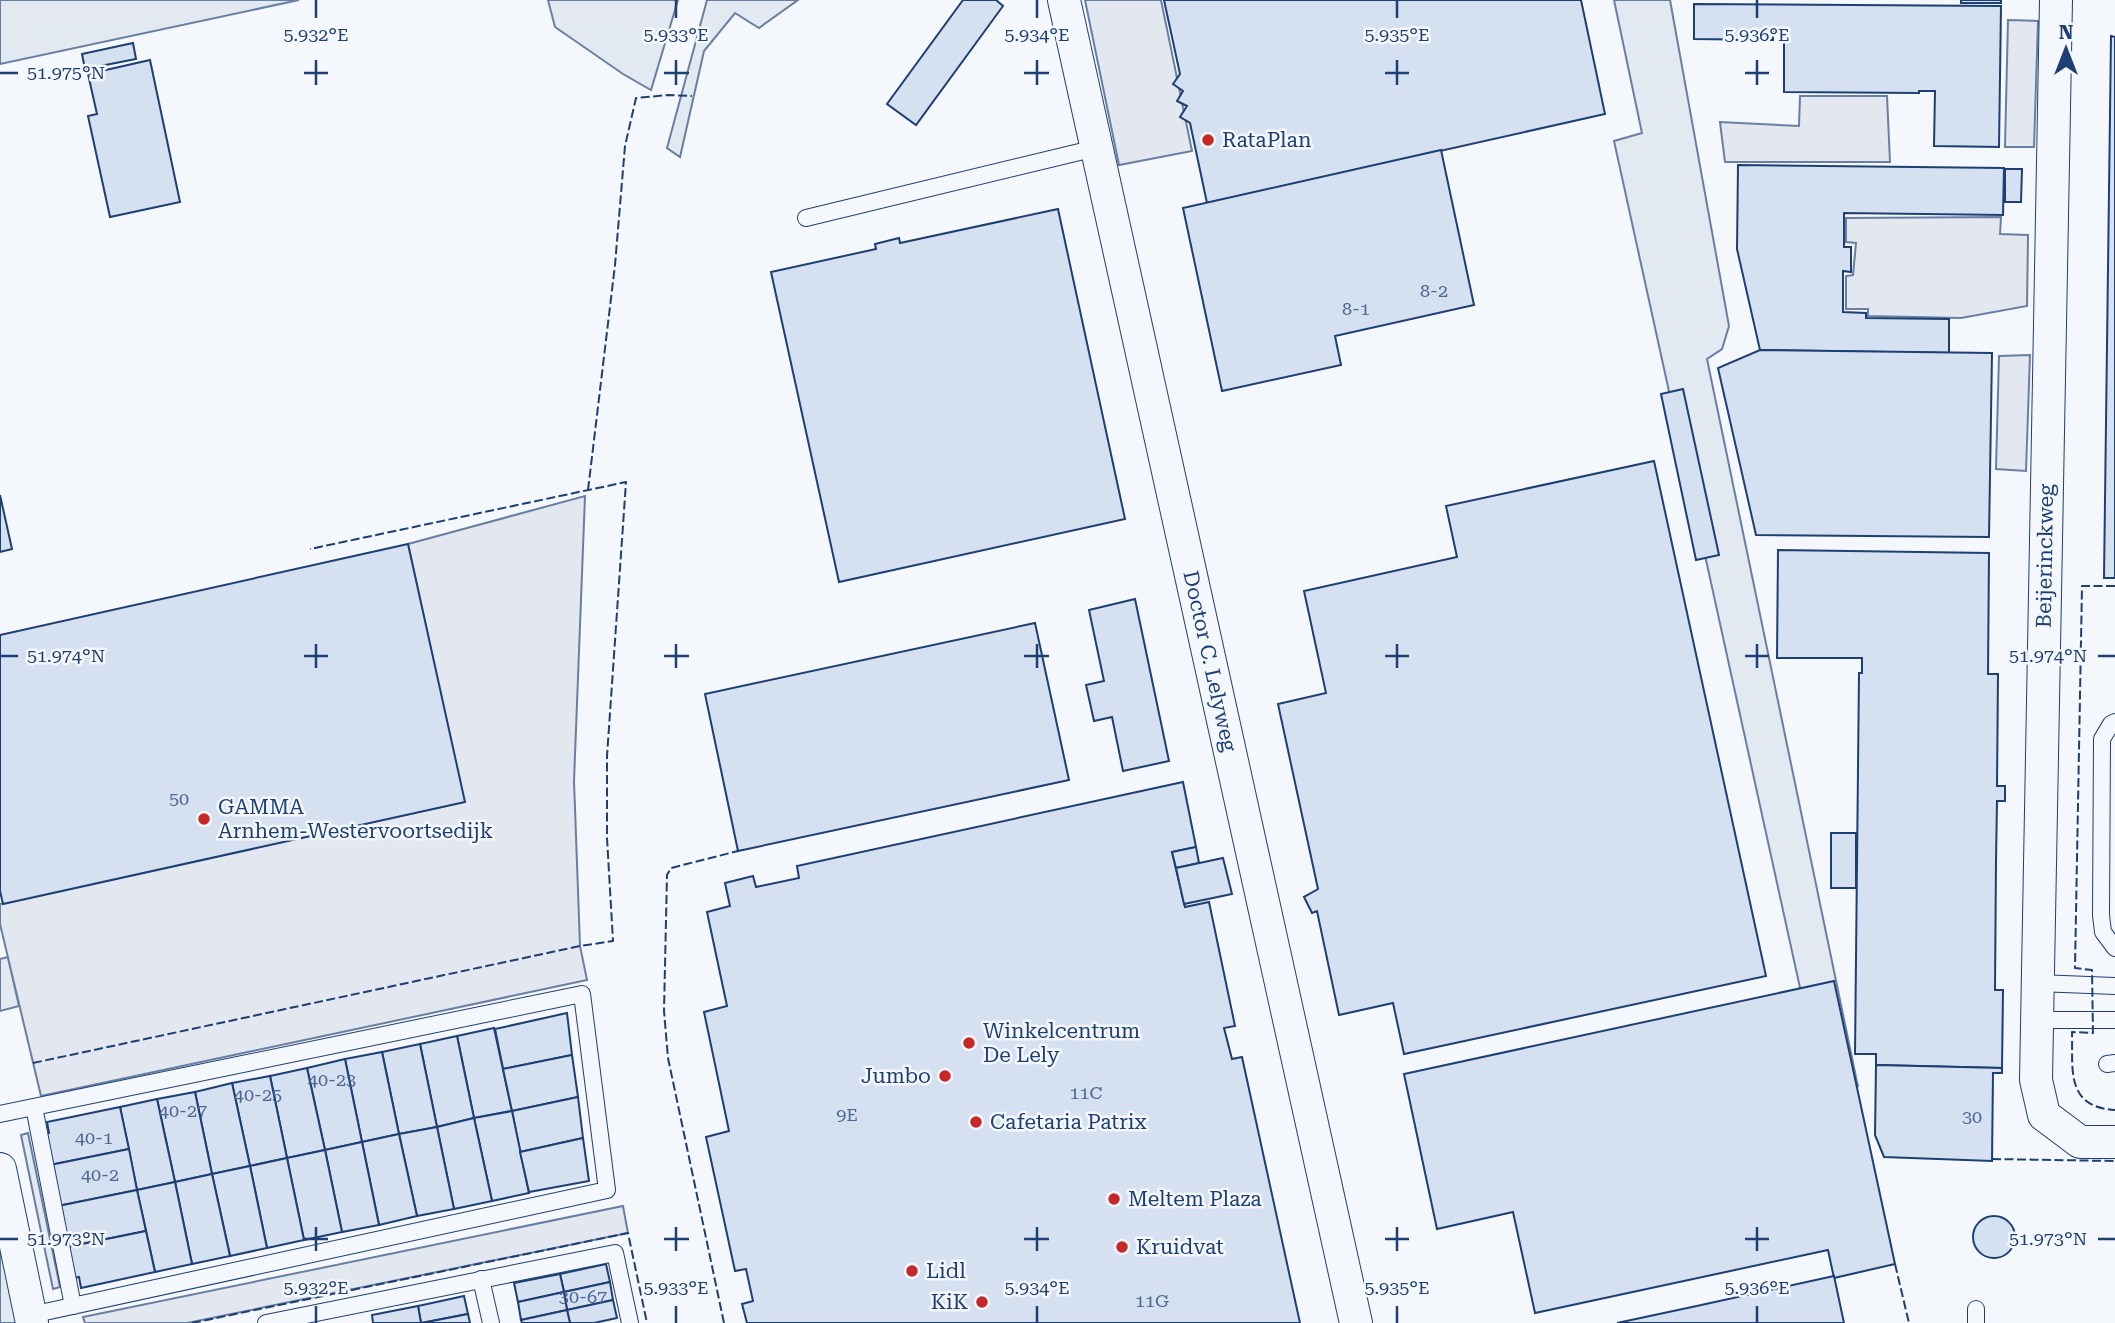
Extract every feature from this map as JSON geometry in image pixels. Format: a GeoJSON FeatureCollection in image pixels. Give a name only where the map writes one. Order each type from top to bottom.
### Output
{"type":"FeatureCollection","features":[{"type":"Feature","properties":{"kind":"street","name":"Doctor C. Lelyweg"},"geometry":{"type":"LineString","coordinates":[[1064,0],[1356,1323]]}},
{"type":"Feature","properties":{"kind":"street","name":"Beijerinckweg"},"geometry":{"type":"LineString","coordinates":[[2056,0],[2036,1080],[2044,1115],[2080,1142],[2115,1142]]}},
{"type":"Feature","properties":{"kind":"street"},"geometry":{"type":"LineString","coordinates":[[0,1169],[32,1319]]}},
{"type":"Feature","properties":{"kind":"lane"},"geometry":{"type":"LineString","coordinates":[[806,218],[1096,148]]}},
{"type":"Feature","properties":{"kind":"lane"},"geometry":{"type":"LineString","coordinates":[[2115,722],[2102,739],[2101,901],[2103,932],[2115,948]]}},
{"type":"Feature","properties":{"kind":"lane"},"geometry":{"type":"LineString","coordinates":[[2037,982],[2115,986]]}},
{"type":"Feature","properties":{"kind":"lane"},"geometry":{"type":"LineString","coordinates":[[0,1114],[582,994],[607,1190],[73,1306],[32,1319]]}},
{"type":"Feature","properties":{"kind":"lane"},"geometry":{"type":"LineString","coordinates":[[2037,1020],[2115,1020]]}},
{"type":"Feature","properties":{"kind":"lane"},"geometry":{"type":"LineString","coordinates":[[34,1107],[73,1306]]}},
{"type":"Feature","properties":{"kind":"lane"},"geometry":{"type":"LineString","coordinates":[[266,1323],[331,1317],[481,1279],[615,1252],[630,1323]]}},
{"type":"Feature","properties":{"kind":"lane"},"geometry":{"type":"LineString","coordinates":[[481,1279],[491,1323]]}},
{"type":"Feature","properties":{"kind":"shaded area"},"geometry":{"type":"Polygon","coordinates":[[[0,0],[299,0],[0,64],[0,0]]]}},
{"type":"Feature","properties":{"kind":"shaded area"},"geometry":{"type":"Polygon","coordinates":[[[548,0],[678,0],[651,90],[555,27],[548,0]]]}},
{"type":"Feature","properties":{"kind":"shaded area"},"geometry":{"type":"Polygon","coordinates":[[[707,0],[798,0],[759,28],[735,13],[704,51],[680,157],[667,148],[707,0]]]}},
{"type":"Feature","properties":{"kind":"shaded area"},"geometry":{"type":"Polygon","coordinates":[[[1085,0],[1161,0],[1192,151],[1119,165],[1085,0]]]}},
{"type":"Feature","properties":{"kind":"shaded area"},"geometry":{"type":"Polygon","coordinates":[[[1614,0],[1670,0],[1729,326],[1722,349],[1707,359],[1858,1086],[1824,1097],[1614,141],[1642,133],[1614,0]]]}},
{"type":"Feature","properties":{"kind":"shaded area"},"geometry":{"type":"Polygon","coordinates":[[[2008,20],[2038,21],[2034,147],[2005,147],[2008,20]]]}},
{"type":"Feature","properties":{"kind":"shaded area"},"geometry":{"type":"Polygon","coordinates":[[[1800,96],[1887,96],[1890,162],[1725,162],[1720,122],[1799,126],[1800,96]]]}},
{"type":"Feature","properties":{"kind":"shaded area"},"geometry":{"type":"Polygon","coordinates":[[[2001,217],[2000,234],[2028,235],[2027,306],[1961,318],[1868,316],[1868,309],[1846,309],[1846,276],[1853,275],[1856,243],[1846,242],[1846,218],[2001,217]]]}},
{"type":"Feature","properties":{"kind":"shaded area"},"geometry":{"type":"Polygon","coordinates":[[[2030,355],[2026,471],[1996,469],[1999,356],[2030,355]]]}},
{"type":"Feature","properties":{"kind":"shaded area"},"geometry":{"type":"Polygon","coordinates":[[[585,496],[574,781],[580,946],[587,980],[41,1096],[0,924],[0,904],[464,802],[408,544],[585,496]]]}},
{"type":"Feature","properties":{"kind":"shaded area"},"geometry":{"type":"Polygon","coordinates":[[[8,957],[19,1006],[0,1011],[0,959],[8,957]]]}},
{"type":"Feature","properties":{"kind":"shaded area"},"geometry":{"type":"Polygon","coordinates":[[[28,1133],[60,1287],[53,1289],[21,1135],[28,1133]]]}},
{"type":"Feature","properties":{"kind":"shaded area"},"geometry":{"type":"Polygon","coordinates":[[[623,1206],[628,1233],[187,1323],[85,1323],[83,1317],[623,1206]]]}},
{"type":"Feature","properties":{"kind":"shaded area"},"geometry":{"type":"Polygon","coordinates":[[[0,1224],[21,1323],[0,1323],[0,1224]]]}},
{"type":"Feature","properties":{"kind":"building"},"geometry":{"type":"Polygon","coordinates":[[[963,0],[996,0],[1003,6],[916,125],[887,104],[963,0]]]}},
{"type":"Feature","properties":{"kind":"building"},"geometry":{"type":"Polygon","coordinates":[[[1164,0],[1581,0],[1605,114],[1207,203],[1190,123],[1180,117],[1187,106],[1177,101],[1183,91],[1173,84],[1180,74],[1164,0]]]}},
{"type":"Feature","properties":{"kind":"building"},"geometry":{"type":"Polygon","coordinates":[[[1961,0],[2001,0],[2001,3],[1961,3],[1961,0]]]}},
{"type":"Feature","properties":{"kind":"building"},"geometry":{"type":"Polygon","coordinates":[[[1694,4],[2001,6],[1999,147],[1934,146],[1935,91],[1784,92],[1784,31],[1773,31],[1773,40],[1694,39],[1694,4]]]}},
{"type":"Feature","properties":{"kind":"building"},"geometry":{"type":"Polygon","coordinates":[[[2111,36],[2115,37],[2115,578],[2104,578],[2111,36]]]}},
{"type":"Feature","properties":{"kind":"building"},"geometry":{"type":"Polygon","coordinates":[[[133,43],[136,59],[85,69],[82,54],[133,43]]]}},
{"type":"Feature","properties":{"kind":"building"},"geometry":{"type":"Polygon","coordinates":[[[150,60],[180,202],[110,217],[88,116],[97,114],[88,74],[150,60]]]}},
{"type":"Feature","properties":{"kind":"building"},"geometry":{"type":"Polygon","coordinates":[[[1441,150],[1474,305],[1335,336],[1341,365],[1222,391],[1183,208],[1441,150]]]}},
{"type":"Feature","properties":{"kind":"building"},"geometry":{"type":"Polygon","coordinates":[[[1738,165],[2004,168],[2003,215],[1844,213],[1844,247],[1851,247],[1851,272],[1843,271],[1843,312],[1866,313],[1866,318],[1949,319],[1949,353],[1760,350],[1737,249],[1738,165]]]}},
{"type":"Feature","properties":{"kind":"building"},"geometry":{"type":"Polygon","coordinates":[[[2005,169],[2022,169],[2021,202],[2005,202],[2005,169]]]}},
{"type":"Feature","properties":{"kind":"building"},"geometry":{"type":"Polygon","coordinates":[[[1058,209],[1125,519],[839,582],[771,272],[876,249],[875,244],[899,238],[900,243],[1058,209]]]}},
{"type":"Feature","properties":{"kind":"building"},"geometry":{"type":"Polygon","coordinates":[[[1760,350],[1992,353],[1989,537],[1756,535],[1718,368],[1760,350]]]}},
{"type":"Feature","properties":{"kind":"building"},"geometry":{"type":"Polygon","coordinates":[[[1683,389],[1719,555],[1696,560],[1661,394],[1683,389]]]}},
{"type":"Feature","properties":{"kind":"building"},"geometry":{"type":"Polygon","coordinates":[[[1654,461],[1766,976],[1404,1054],[1393,1003],[1339,1015],[1317,911],[1312,913],[1304,897],[1318,889],[1278,704],[1326,693],[1304,591],[1457,557],[1446,506],[1654,461]]]}},
{"type":"Feature","properties":{"kind":"building"},"geometry":{"type":"Polygon","coordinates":[[[0,495],[12,549],[0,552],[0,495]]]}},
{"type":"Feature","properties":{"kind":"building"},"geometry":{"type":"Polygon","coordinates":[[[408,544],[465,802],[3,904],[0,891],[0,635],[408,544]]]}},
{"type":"Feature","properties":{"kind":"building"},"geometry":{"type":"Polygon","coordinates":[[[1778,550],[1989,553],[1988,674],[1998,674],[1997,786],[2005,786],[2005,801],[1997,801],[1996,861],[1995,990],[2003,990],[2002,1068],[1876,1065],[1876,1054],[1855,1054],[1859,673],[1862,673],[1862,658],[1777,658],[1778,550]]]}},
{"type":"Feature","properties":{"kind":"building"},"geometry":{"type":"Polygon","coordinates":[[[1135,599],[1169,761],[1123,771],[1112,717],[1094,721],[1086,685],[1104,681],[1089,610],[1135,599]]]}},
{"type":"Feature","properties":{"kind":"building"},"geometry":{"type":"Polygon","coordinates":[[[1035,623],[1069,780],[738,851],[705,694],[1035,623]]]}},
{"type":"Feature","properties":{"kind":"building","name":"Winkelcentrum De Lely"},"geometry":{"type":"Polygon","coordinates":[[[1183,782],[1196,847],[1172,852],[1185,907],[1209,902],[1235,1026],[1224,1028],[1232,1059],[1242,1057],[1300,1323],[747,1323],[742,1304],[753,1301],[746,1269],[735,1271],[706,1137],[729,1131],[704,1012],[727,1006],[707,912],[730,906],[725,883],[753,876],[756,887],[799,878],[797,866],[1183,782]]]}},
{"type":"Feature","properties":{"kind":"building"},"geometry":{"type":"Polygon","coordinates":[[[1831,833],[1856,833],[1856,888],[1831,888],[1831,833]]]}},
{"type":"Feature","properties":{"kind":"building"},"geometry":{"type":"Polygon","coordinates":[[[1196,847],[1199,863],[1176,868],[1172,852],[1196,847]]]}},
{"type":"Feature","properties":{"kind":"building"},"geometry":{"type":"Polygon","coordinates":[[[1223,858],[1232,894],[1184,904],[1176,868],[1223,858]]]}},
{"type":"Feature","properties":{"kind":"building"},"geometry":{"type":"Polygon","coordinates":[[[1834,981],[1895,1264],[1834,1278],[1828,1250],[1535,1313],[1513,1212],[1437,1229],[1404,1074],[1834,981]]]}},
{"type":"Feature","properties":{"kind":"building"},"geometry":{"type":"Polygon","coordinates":[[[567,1013],[572,1055],[503,1069],[495,1029],[567,1013]]]}},
{"type":"Feature","properties":{"kind":"building"},"geometry":{"type":"Polygon","coordinates":[[[494,1028],[512,1111],[474,1118],[457,1036],[494,1028]]]}},
{"type":"Feature","properties":{"kind":"building"},"geometry":{"type":"Polygon","coordinates":[[[457,1036],[474,1118],[437,1127],[420,1044],[457,1036]]]}},
{"type":"Feature","properties":{"kind":"building"},"geometry":{"type":"Polygon","coordinates":[[[420,1044],[437,1127],[399,1134],[382,1052],[420,1044]]]}},
{"type":"Feature","properties":{"kind":"building"},"geometry":{"type":"Polygon","coordinates":[[[382,1052],[399,1134],[362,1142],[345,1059],[382,1052]]]}},
{"type":"Feature","properties":{"kind":"building"},"geometry":{"type":"Polygon","coordinates":[[[572,1055],[578,1097],[512,1111],[503,1069],[572,1055]]]}},
{"type":"Feature","properties":{"kind":"building"},"geometry":{"type":"Polygon","coordinates":[[[345,1059],[362,1142],[325,1150],[307,1068],[345,1059]]]}},
{"type":"Feature","properties":{"kind":"building"},"geometry":{"type":"Polygon","coordinates":[[[1876,1065],[2002,1068],[2002,1073],[1993,1073],[1992,1161],[1884,1157],[1875,1135],[1876,1065]]]}},
{"type":"Feature","properties":{"kind":"building"},"geometry":{"type":"Polygon","coordinates":[[[307,1068],[325,1150],[287,1158],[270,1076],[307,1068]]]}},
{"type":"Feature","properties":{"kind":"building"},"geometry":{"type":"Polygon","coordinates":[[[270,1076],[287,1158],[250,1166],[232,1083],[270,1076]]]}},
{"type":"Feature","properties":{"kind":"building"},"geometry":{"type":"Polygon","coordinates":[[[232,1083],[250,1166],[212,1174],[195,1092],[232,1083]]]}},
{"type":"Feature","properties":{"kind":"building"},"geometry":{"type":"Polygon","coordinates":[[[195,1092],[212,1174],[175,1182],[157,1099],[195,1092]]]}},
{"type":"Feature","properties":{"kind":"building"},"geometry":{"type":"Polygon","coordinates":[[[578,1097],[583,1138],[520,1152],[512,1111],[578,1097]]]}},
{"type":"Feature","properties":{"kind":"building"},"geometry":{"type":"Polygon","coordinates":[[[157,1099],[175,1182],[137,1190],[120,1107],[157,1099]]]}},
{"type":"Feature","properties":{"kind":"building"},"geometry":{"type":"Polygon","coordinates":[[[120,1107],[129,1149],[50,1165],[43,1134],[49,1133],[47,1122],[120,1107]]]}},
{"type":"Feature","properties":{"kind":"building"},"geometry":{"type":"Polygon","coordinates":[[[512,1111],[529,1193],[492,1201],[474,1118],[512,1111]]]}},
{"type":"Feature","properties":{"kind":"building"},"geometry":{"type":"Polygon","coordinates":[[[474,1118],[492,1201],[454,1209],[437,1127],[474,1118]]]}},
{"type":"Feature","properties":{"kind":"building"},"geometry":{"type":"Polygon","coordinates":[[[437,1127],[454,1209],[417,1216],[399,1134],[437,1127]]]}},
{"type":"Feature","properties":{"kind":"building"},"geometry":{"type":"Polygon","coordinates":[[[399,1134],[417,1216],[379,1225],[362,1142],[399,1134]]]}},
{"type":"Feature","properties":{"kind":"building"},"geometry":{"type":"Polygon","coordinates":[[[583,1138],[589,1181],[529,1192],[520,1152],[583,1138]]]}},
{"type":"Feature","properties":{"kind":"building"},"geometry":{"type":"Polygon","coordinates":[[[362,1142],[379,1225],[342,1232],[325,1150],[362,1142]]]}},
{"type":"Feature","properties":{"kind":"building"},"geometry":{"type":"Polygon","coordinates":[[[129,1149],[137,1190],[58,1206],[50,1165],[129,1149]]]}},
{"type":"Feature","properties":{"kind":"building"},"geometry":{"type":"Polygon","coordinates":[[[325,1150],[342,1232],[304,1240],[287,1158],[325,1150]]]}},
{"type":"Feature","properties":{"kind":"building"},"geometry":{"type":"Polygon","coordinates":[[[287,1158],[304,1240],[267,1248],[250,1166],[287,1158]]]}},
{"type":"Feature","properties":{"kind":"building"},"geometry":{"type":"Polygon","coordinates":[[[250,1166],[267,1248],[230,1256],[212,1174],[250,1166]]]}},
{"type":"Feature","properties":{"kind":"building"},"geometry":{"type":"Polygon","coordinates":[[[212,1174],[230,1256],[192,1264],[175,1182],[212,1174]]]}},
{"type":"Feature","properties":{"kind":"building"},"geometry":{"type":"Polygon","coordinates":[[[175,1182],[192,1264],[155,1272],[137,1190],[175,1182]]]}},
{"type":"Feature","properties":{"kind":"building"},"geometry":{"type":"Polygon","coordinates":[[[137,1190],[146,1231],[67,1247],[58,1206],[137,1190]]]}},
{"type":"Feature","properties":{"kind":"building"},"geometry":{"type":"Polygon","coordinates":[[[1994,1216],[2009,1222],[2015,1237],[2009,1252],[1994,1258],[1979,1252],[1973,1237],[1979,1222],[1994,1216]]]}},
{"type":"Feature","properties":{"kind":"building"},"geometry":{"type":"Polygon","coordinates":[[[146,1231],[155,1272],[81,1288],[79,1277],[74,1278],[67,1247],[146,1231]]]}},
{"type":"Feature","properties":{"kind":"building"},"geometry":{"type":"Polygon","coordinates":[[[606,1264],[610,1282],[564,1292],[560,1274],[606,1264]]]}},
{"type":"Feature","properties":{"kind":"building"},"geometry":{"type":"Polygon","coordinates":[[[560,1274],[564,1292],[518,1302],[514,1283],[560,1274]]]}},
{"type":"Feature","properties":{"kind":"building"},"geometry":{"type":"Polygon","coordinates":[[[1834,1276],[1844,1323],[1617,1323],[1692,1307],[1834,1276]]]}},
{"type":"Feature","properties":{"kind":"building"},"geometry":{"type":"Polygon","coordinates":[[[610,1282],[613,1300],[567,1310],[564,1292],[610,1282]]]}},
{"type":"Feature","properties":{"kind":"building"},"geometry":{"type":"Polygon","coordinates":[[[564,1292],[567,1310],[521,1320],[518,1302],[564,1292]]]}},
{"type":"Feature","properties":{"kind":"building"},"geometry":{"type":"Polygon","coordinates":[[[464,1296],[468,1314],[421,1323],[418,1306],[464,1296]]]}},
{"type":"Feature","properties":{"kind":"building"},"geometry":{"type":"Polygon","coordinates":[[[613,1300],[617,1318],[594,1323],[570,1323],[567,1310],[613,1300]]]}},
{"type":"Feature","properties":{"kind":"building"},"geometry":{"type":"Polygon","coordinates":[[[418,1306],[421,1323],[373,1323],[372,1315],[418,1306]]]}},
{"type":"Feature","properties":{"kind":"building"},"geometry":{"type":"Polygon","coordinates":[[[567,1310],[570,1323],[522,1323],[521,1320],[567,1310]]]}},
{"type":"Feature","properties":{"kind":"building"},"geometry":{"type":"Polygon","coordinates":[[[468,1314],[470,1323],[422,1323],[468,1314]]]}},
{"type":"Feature","properties":{"kind":"fence"},"geometry":{"type":"LineString","coordinates":[[588,490],[615,265],[625,146],[636,98],[692,96]]}},
{"type":"Feature","properties":{"kind":"fence"},"geometry":{"type":"LineString","coordinates":[[33,1063],[613,941],[607,838],[607,756],[626,482],[310,549]]}},
{"type":"Feature","properties":{"kind":"fence"},"geometry":{"type":"LineString","coordinates":[[2115,586],[2082,586],[2075,968],[2092,970],[2093,1033],[2072,1032],[2073,1072],[2080,1094],[2087,1102],[2115,1110]]}},
{"type":"Feature","properties":{"kind":"fence"},"geometry":{"type":"LineString","coordinates":[[724,1323],[668,1058],[664,1011],[667,875],[671,868],[738,851]]}},
{"type":"Feature","properties":{"kind":"fence"},"geometry":{"type":"LineString","coordinates":[[1992,1159],[2115,1161]]}},
{"type":"Feature","properties":{"kind":"fence"},"geometry":{"type":"LineString","coordinates":[[192,1323],[628,1233],[647,1323]]}},
{"type":"Feature","properties":{"kind":"fence"},"geometry":{"type":"LineString","coordinates":[[1895,1264],[1909,1323]]}},
{"type":"Feature","properties":{"kind":"place","name":"RataPlan"},"geometry":{"type":"Point","coordinates":[1208,140]}},
{"type":"Feature","properties":{"kind":"place","name":"GAMMA Arnhem-Westervoortsedijk"},"geometry":{"type":"Point","coordinates":[204,819]}},
{"type":"Feature","properties":{"kind":"place","name":"Winkelcentrum De Lely"},"geometry":{"type":"Point","coordinates":[969,1043]}},
{"type":"Feature","properties":{"kind":"place","name":"Jumbo"},"geometry":{"type":"Point","coordinates":[945,1076]}},
{"type":"Feature","properties":{"kind":"place","name":"Cafetaria Patrix"},"geometry":{"type":"Point","coordinates":[976,1122]}},
{"type":"Feature","properties":{"kind":"place","name":"Meltem Plaza"},"geometry":{"type":"Point","coordinates":[1114,1199]}},
{"type":"Feature","properties":{"kind":"place","name":"Kruidvat"},"geometry":{"type":"Point","coordinates":[1122,1247]}},
{"type":"Feature","properties":{"kind":"place","name":"Lidl"},"geometry":{"type":"Point","coordinates":[912,1271]}},
{"type":"Feature","properties":{"kind":"place","name":"KiK"},"geometry":{"type":"Point","coordinates":[982,1302]}}]}
